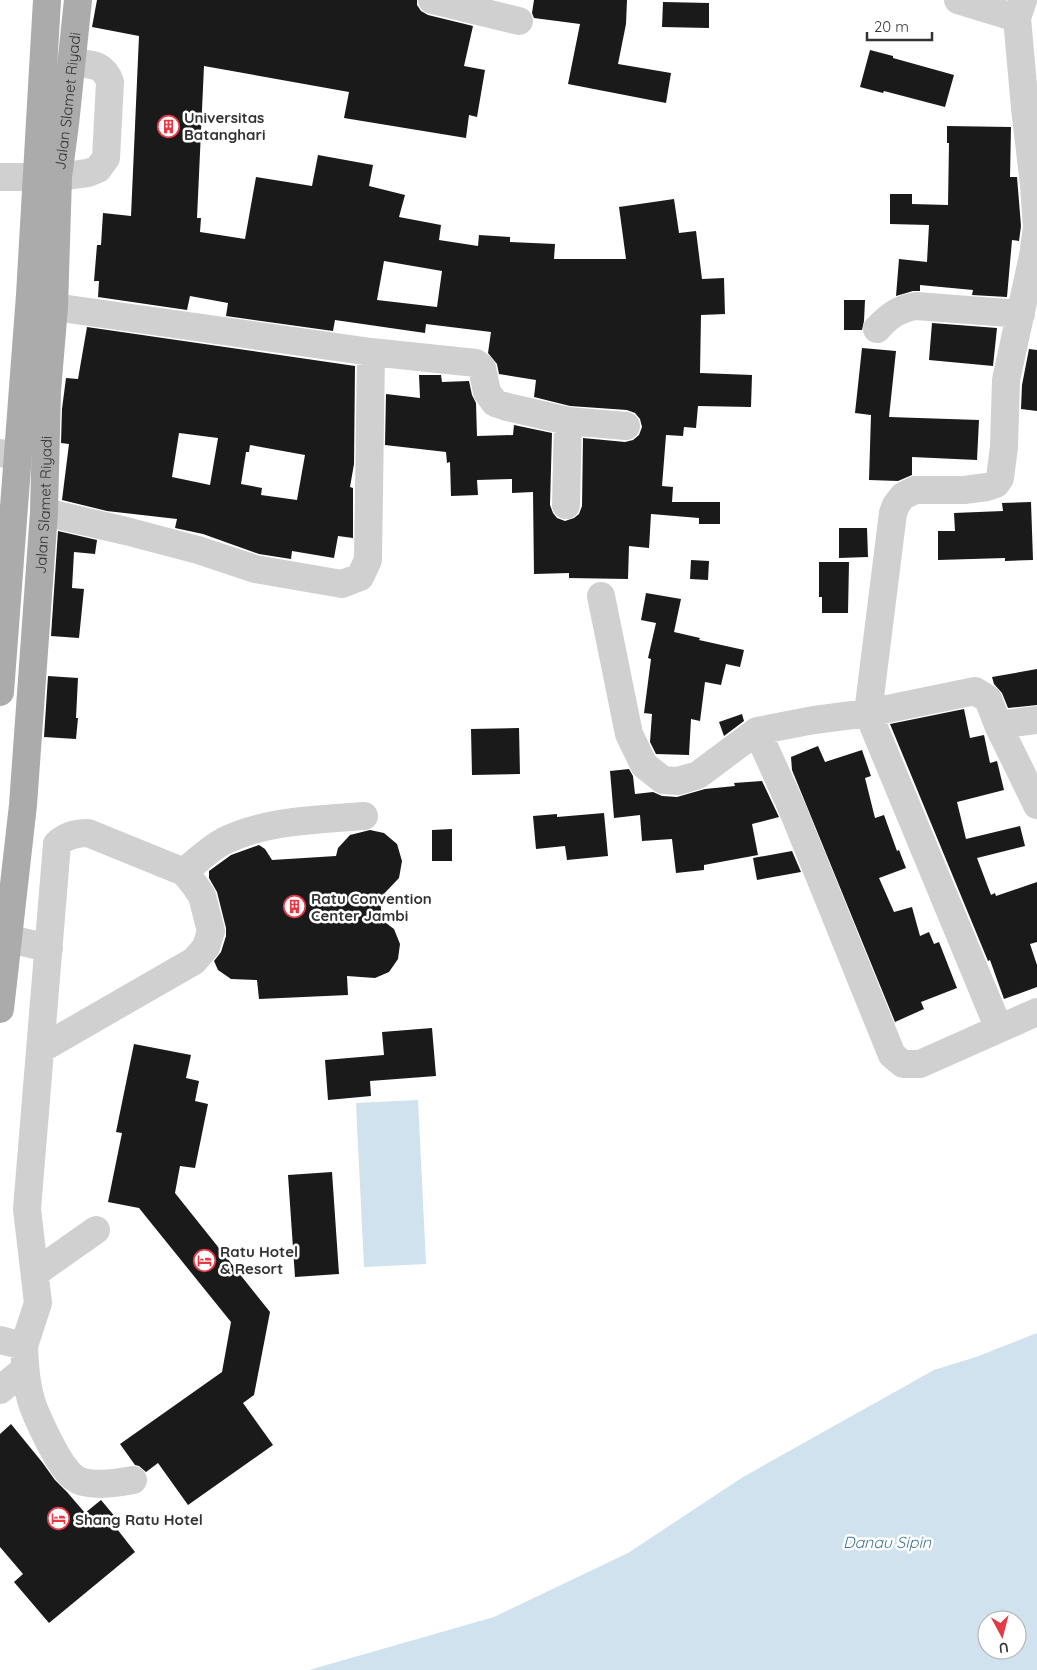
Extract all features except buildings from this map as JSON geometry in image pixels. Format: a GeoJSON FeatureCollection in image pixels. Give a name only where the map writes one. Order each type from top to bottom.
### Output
{"type":"FeatureCollection","features":[{"type":"Feature","properties":{"kind":"main road","name":"Jalan Slamet Riyadi"},"geometry":{"type":"LineString","coordinates":[[0,1009],[12,806],[44,512],[47,391],[54,307],[47,177],[47,0]]}},
{"type":"Feature","properties":{"kind":"main road","name":"Jalan Slamet Riyadi"},"geometry":{"type":"LineString","coordinates":[[0,692],[8,455],[47,177],[71,62],[78,0]]}},
{"type":"Feature","properties":{"kind":"street"},"geometry":{"type":"LineString","coordinates":[[432,0],[519,21]]}},
{"type":"Feature","properties":{"kind":"street"},"geometry":{"type":"LineString","coordinates":[[958,0],[1020,9],[1025,108],[1037,227],[1021,314],[1006,380],[1004,447],[1000,478],[996,484],[987,487],[964,490],[915,490],[903,496],[896,505],[893,513],[868,713],[999,1029]]}},
{"type":"Feature","properties":{"kind":"street"},"geometry":{"type":"LineString","coordinates":[[0,177],[47,177],[88,173],[98,169],[106,158],[110,82],[107,73],[99,66],[71,62]]}},
{"type":"Feature","properties":{"kind":"street"},"geometry":{"type":"LineString","coordinates":[[877,329],[890,315],[902,309],[916,306],[1021,314]]}},
{"type":"Feature","properties":{"kind":"street"},"geometry":{"type":"LineString","coordinates":[[54,307],[371,352],[476,363],[482,368],[487,392],[494,403],[568,421],[626,426]]}},
{"type":"Feature","properties":{"kind":"street"},"geometry":{"type":"LineString","coordinates":[[44,512],[153,538],[255,569],[342,584],[360,577],[368,560],[371,352]]}},
{"type":"Feature","properties":{"kind":"street"},"geometry":{"type":"LineString","coordinates":[[566,504],[568,421]]}},
{"type":"Feature","properties":{"kind":"street"},"geometry":{"type":"LineString","coordinates":[[601,596],[629,734],[644,765],[663,780],[678,781],[698,775],[757,731],[814,720],[868,713],[974,691],[988,699],[998,725],[1037,805]]}},
{"type":"Feature","properties":{"kind":"street"},"geometry":{"type":"LineString","coordinates":[[998,725],[1037,720]]}},
{"type":"Feature","properties":{"kind":"street"},"geometry":{"type":"LineString","coordinates":[[757,731],[791,806],[892,1055],[903,1064],[920,1064],[1037,1012]]}},
{"type":"Feature","properties":{"kind":"street"},"geometry":{"type":"LineString","coordinates":[[184,872],[208,851],[243,832],[288,823],[364,816]]}},
{"type":"Feature","properties":{"kind":"street"},"geometry":{"type":"LineString","coordinates":[[0,1390],[38,1303],[28,1209],[57,844],[63,838],[71,835],[88,833],[184,872],[202,896],[211,931],[206,946],[194,962],[41,1049]]}},
{"type":"Feature","properties":{"kind":"street"},"geometry":{"type":"LineString","coordinates":[[4,939],[49,948]]}},
{"type":"Feature","properties":{"kind":"street"},"geometry":{"type":"LineString","coordinates":[[35,1273],[96,1230]]}},
{"type":"Feature","properties":{"kind":"street"},"geometry":{"type":"LineString","coordinates":[[16,1352],[30,1397],[54,1450],[72,1476],[83,1482],[112,1483],[133,1480]]}},
{"type":"Feature","properties":{"kind":"water"},"geometry":{"type":"Polygon","coordinates":[[[418,1100],[426,1264],[364,1267],[356,1103],[418,1100]]]}},
{"type":"Feature","properties":{"kind":"water","name":"Danau Sipin"},"geometry":{"type":"Polygon","coordinates":[[[1037,1333],[1037,1670],[309,1670],[494,1617],[628,1553],[743,1477],[934,1370],[976,1357],[1037,1333]]]}},
{"type":"Feature","properties":{"kind":"place","name":"Universitas Batanghari"},"geometry":{"type":"Point","coordinates":[168,126]}},
{"type":"Feature","properties":{"kind":"place","name":"Ratu Convention Center Jambi"},"geometry":{"type":"Point","coordinates":[295,907]}},
{"type":"Feature","properties":{"kind":"place","name":"Ratu Hotel & Resort"},"geometry":{"type":"Point","coordinates":[204,1260]}},
{"type":"Feature","properties":{"kind":"place","name":"Shang Ratu Hotel"},"geometry":{"type":"Point","coordinates":[59,1519]}}]}
